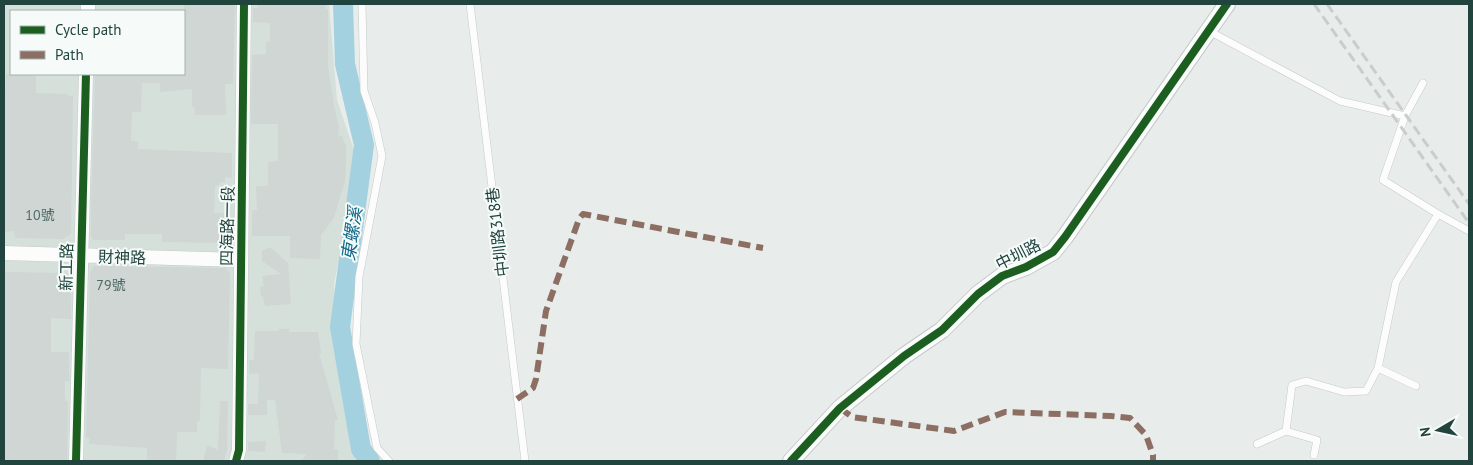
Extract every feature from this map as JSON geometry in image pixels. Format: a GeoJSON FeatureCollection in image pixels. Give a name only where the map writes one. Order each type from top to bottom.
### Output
{"type":"FeatureCollection","features":[{"type":"Feature","properties":{"kind":"street","name":"四海路一段"},"geometry":{"type":"LineString","coordinates":[[238,455],[244,4]]}},
{"type":"Feature","properties":{"kind":"street","name":"中圳路"},"geometry":{"type":"LineString","coordinates":[[790,461],[840,408],[904,356],[942,330],[978,294],[1002,276],[1026,267],[1053,252],[1226,4]]}},
{"type":"Feature","properties":{"kind":"street","name":"新工路"},"geometry":{"type":"LineString","coordinates":[[76,461],[86,75]]}},
{"type":"Feature","properties":{"kind":"street","name":"財神路"},"geometry":{"type":"LineString","coordinates":[[4,253],[240,260]]}},
{"type":"Feature","properties":{"kind":"lane"},"geometry":{"type":"LineString","coordinates":[[362,4],[364,91],[382,156],[359,278],[356,344],[378,448],[389,461]]}},
{"type":"Feature","properties":{"kind":"lane","name":"中圳路318巷"},"geometry":{"type":"LineString","coordinates":[[470,4],[525,461]]}},
{"type":"Feature","properties":{"kind":"lane"},"geometry":{"type":"LineString","coordinates":[[1208,30],[1340,101],[1405,116]]}},
{"type":"Feature","properties":{"kind":"lane"},"geometry":{"type":"LineString","coordinates":[[1423,83],[1405,116],[1383,180],[1469,231]]}},
{"type":"Feature","properties":{"kind":"lane"},"geometry":{"type":"LineString","coordinates":[[1286,431],[1292,385],[1306,382],[1344,392],[1366,391],[1378,368],[1396,282],[1438,214]]}},
{"type":"Feature","properties":{"kind":"lane"},"geometry":{"type":"LineString","coordinates":[[1378,368],[1416,386]]}},
{"type":"Feature","properties":{"kind":"lane"},"geometry":{"type":"LineString","coordinates":[[1257,444],[1286,431],[1317,440],[1314,455]]}},
{"type":"Feature","properties":{"kind":"shaded area"},"geometry":{"type":"Polygon","coordinates":[[[4,4],[329,4],[337,100],[357,159],[334,285],[343,391],[361,461],[4,461],[4,4]]]}},
{"type":"Feature","properties":{"kind":"building"},"geometry":{"type":"Polygon","coordinates":[[[184,4],[235,4],[233,84],[225,84],[226,115],[195,115],[194,107],[192,107],[192,89],[160,92],[160,83],[142,83],[141,112],[132,112],[131,141],[138,141],[138,149],[232,153],[232,178],[225,177],[225,182],[220,182],[219,185],[215,186],[214,213],[225,213],[224,243],[162,242],[162,234],[125,234],[125,240],[93,240],[91,236],[91,208],[95,75],[185,75],[184,4]]]}},
{"type":"Feature","properties":{"kind":"building"},"geometry":{"type":"Polygon","coordinates":[[[257,4],[325,4],[326,9],[328,9],[328,65],[339,127],[338,136],[342,136],[346,146],[346,167],[345,181],[334,218],[321,235],[320,259],[290,258],[290,236],[252,236],[252,210],[257,210],[256,186],[268,186],[268,162],[278,161],[278,124],[251,124],[252,55],[266,54],[266,42],[270,41],[270,23],[253,22],[253,8],[258,8],[257,4]]]}},
{"type":"Feature","properties":{"kind":"building"},"geometry":{"type":"Polygon","coordinates":[[[6,74],[36,75],[36,93],[68,94],[68,96],[73,96],[71,234],[63,239],[15,238],[14,231],[4,232],[6,74]]]}},
{"type":"Feature","properties":{"kind":"building"},"geometry":{"type":"Polygon","coordinates":[[[270,247],[288,263],[291,304],[265,306],[263,296],[261,296],[260,287],[264,286],[262,276],[281,274],[262,261],[262,251],[270,247]]]}},
{"type":"Feature","properties":{"kind":"building"},"geometry":{"type":"Polygon","coordinates":[[[94,266],[226,268],[230,273],[228,369],[201,368],[200,421],[197,421],[197,432],[177,432],[176,461],[147,461],[147,448],[89,444],[89,438],[86,437],[90,272],[94,266]]]}},
{"type":"Feature","properties":{"kind":"building"},"geometry":{"type":"Polygon","coordinates":[[[4,272],[70,273],[71,319],[51,318],[51,352],[69,352],[69,381],[65,381],[65,401],[68,401],[67,461],[4,461],[4,272]]]}},
{"type":"Feature","properties":{"kind":"building"},"geometry":{"type":"Polygon","coordinates":[[[279,329],[289,329],[289,332],[318,332],[321,353],[319,353],[338,420],[335,420],[334,449],[338,449],[338,461],[301,461],[307,454],[282,453],[275,400],[267,400],[267,415],[248,415],[248,404],[258,404],[259,373],[249,374],[249,360],[254,360],[255,331],[279,331],[279,329]]]}},
{"type":"Feature","properties":{"kind":"building"},"geometry":{"type":"Polygon","coordinates":[[[220,401],[228,401],[227,450],[224,461],[203,461],[207,445],[218,450],[220,401]]]}},
{"type":"Feature","properties":{"kind":"building"},"geometry":{"type":"Polygon","coordinates":[[[266,441],[265,452],[248,451],[248,442],[266,441]]]}},
{"type":"Feature","properties":{"kind":"waterway","name":"東螺溪"},"geometry":{"type":"LineString","coordinates":[[343,4],[345,64],[364,145],[340,327],[361,449],[370,461]]}},
{"type":"Feature","properties":{"kind":"railway"},"geometry":{"type":"LineString","coordinates":[[1314,4],[1469,223]]}},
{"type":"Feature","properties":{"kind":"railway"},"geometry":{"type":"LineString","coordinates":[[1327,4],[1469,204]]}},
{"type":"Feature","properties":{"kind":"marked path"},"geometry":{"type":"LineString","coordinates":[[517,399],[533,388],[546,311],[579,219],[583,214],[763,248]]}},
{"type":"Feature","properties":{"kind":"marked path"},"geometry":{"type":"LineString","coordinates":[[840,408],[852,417],[954,431],[1005,412],[1130,418],[1146,435],[1153,455],[1153,461]]}},
{"type":"Feature","properties":{"kind":"cycle path"},"geometry":{"type":"LineString","coordinates":[[236,461],[239,450],[244,4]]}},
{"type":"Feature","properties":{"kind":"cycle path"},"geometry":{"type":"LineString","coordinates":[[791,461],[840,408],[904,356],[942,330],[978,294],[1002,276],[1026,267],[1053,252],[1227,4]]}},
{"type":"Feature","properties":{"kind":"cycle path"},"geometry":{"type":"LineString","coordinates":[[76,461],[86,75]]}}]}
